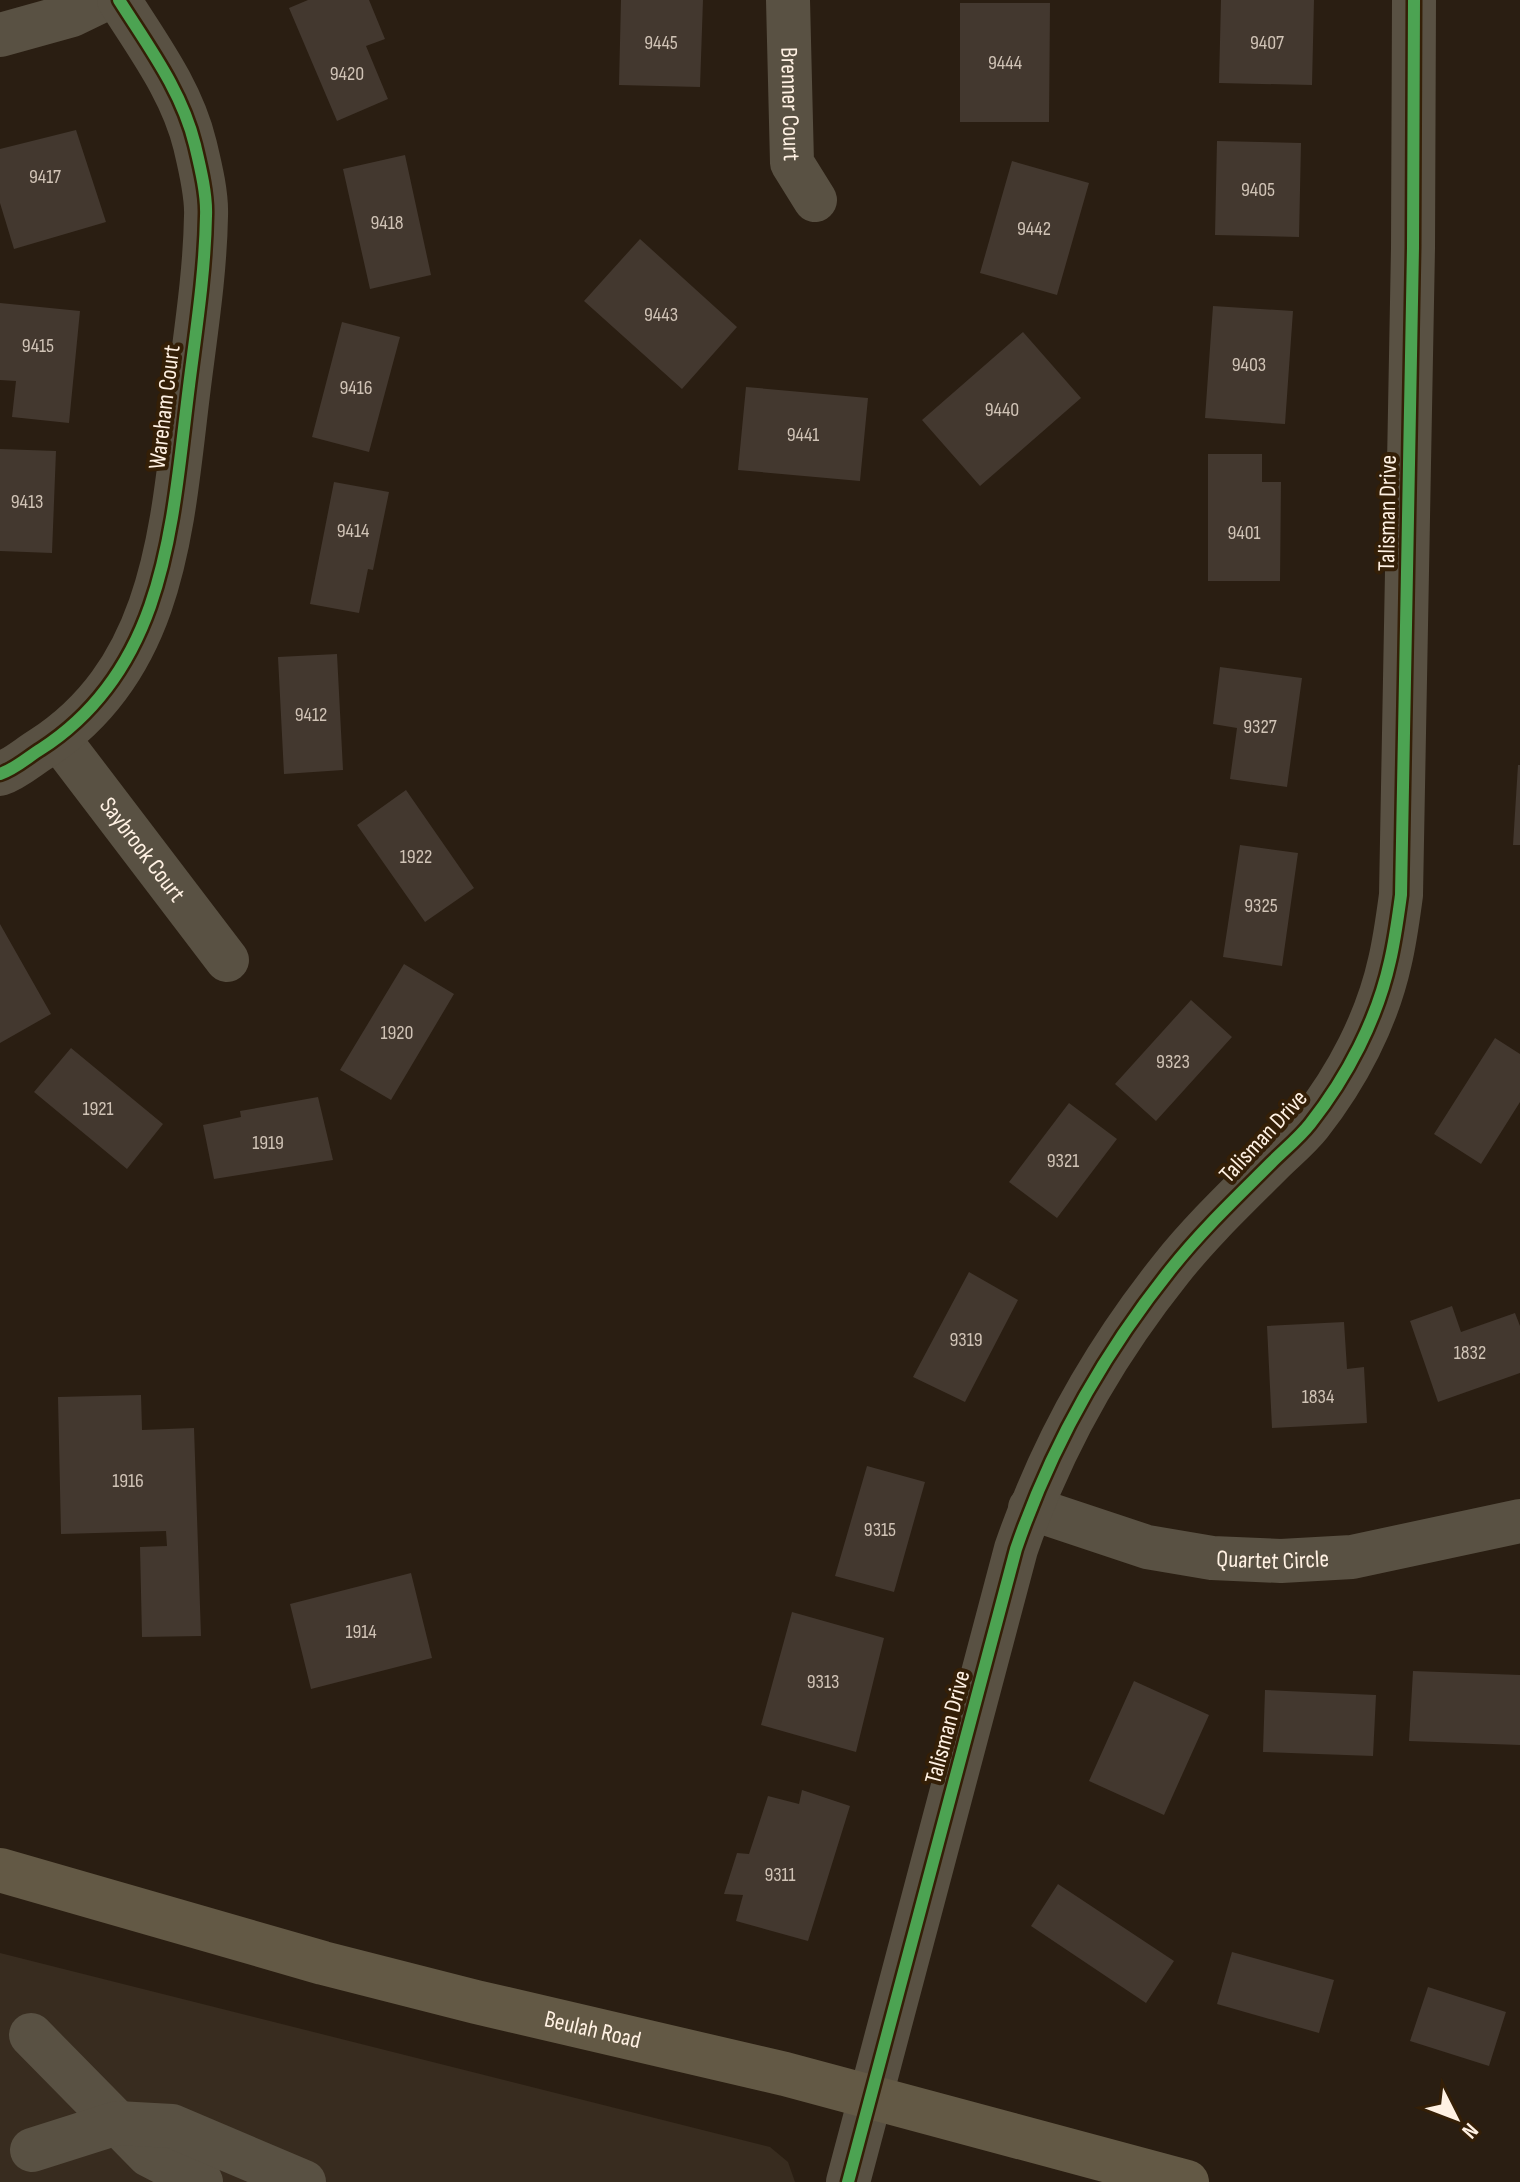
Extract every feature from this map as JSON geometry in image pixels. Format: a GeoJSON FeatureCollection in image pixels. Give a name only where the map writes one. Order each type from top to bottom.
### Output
{"type":"FeatureCollection","features":[{"type":"Feature","properties":{"kind":"main road","name":"Beulah Road"},"geometry":{"type":"LineString","coordinates":[[0,1870],[323,1963],[871,2097],[1187,2182]]}},
{"type":"Feature","properties":{"kind":"street"},"geometry":{"type":"LineString","coordinates":[[0,35],[72,15],[103,0]]}},
{"type":"Feature","properties":{"kind":"street","name":"Wareham Court"},"geometry":{"type":"LineString","coordinates":[[0,774],[58,738],[88,711],[122,666],[141,632],[162,573],[170,534],[197,321],[207,213],[194,143],[176,91],[119,0]]}},
{"type":"Feature","properties":{"kind":"street","name":"Brenner Court"},"geometry":{"type":"LineString","coordinates":[[788,0],[792,163],[815,200]]}},
{"type":"Feature","properties":{"kind":"street","name":"Talisman Drive"},"geometry":{"type":"LineString","coordinates":[[848,2182],[1016,1549],[1030,1508],[1075,1410],[1121,1334],[1172,1267],[1210,1224],[1309,1125],[1343,1077],[1367,1030],[1390,963],[1402,869],[1413,248],[1414,0]]}},
{"type":"Feature","properties":{"kind":"street","name":"Saybrook Court"},"geometry":{"type":"LineString","coordinates":[[58,738],[227,960]]}},
{"type":"Feature","properties":{"kind":"street","name":"Quartet Circle"},"geometry":{"type":"LineString","coordinates":[[1030,1508],[1147,1547],[1212,1558],[1281,1561],[1352,1557],[1520,1521]]}},
{"type":"Feature","properties":{"kind":"street"},"geometry":{"type":"LineString","coordinates":[[31,2035],[149,2155],[201,2182]]}},
{"type":"Feature","properties":{"kind":"street"},"geometry":{"type":"LineString","coordinates":[[32,2150],[117,2123],[172,2126],[304,2182]]}},
{"type":"Feature","properties":{"kind":"shaded area"},"geometry":{"type":"Polygon","coordinates":[[[0,1953],[770,2147],[788,2162],[795,2182],[0,2182],[0,1953]]]}},
{"type":"Feature","properties":{"kind":"building"},"geometry":{"type":"Polygon","coordinates":[[[308,0],[369,0],[385,39],[366,46],[388,99],[337,121],[289,8],[308,0]]]}},
{"type":"Feature","properties":{"kind":"building"},"geometry":{"type":"Polygon","coordinates":[[[621,0],[703,0],[700,87],[619,85],[621,0]]]}},
{"type":"Feature","properties":{"kind":"building"},"geometry":{"type":"Polygon","coordinates":[[[1221,0],[1314,0],[1312,85],[1219,83],[1221,0]]]}},
{"type":"Feature","properties":{"kind":"building"},"geometry":{"type":"Polygon","coordinates":[[[960,3],[1050,3],[1049,122],[960,122],[960,3]]]}},
{"type":"Feature","properties":{"kind":"building"},"geometry":{"type":"Polygon","coordinates":[[[76,130],[106,222],[14,249],[0,203],[0,149],[76,130]]]}},
{"type":"Feature","properties":{"kind":"building"},"geometry":{"type":"Polygon","coordinates":[[[1217,141],[1301,143],[1299,237],[1215,235],[1217,141]]]}},
{"type":"Feature","properties":{"kind":"building"},"geometry":{"type":"Polygon","coordinates":[[[405,155],[431,275],[370,289],[343,169],[405,155]]]}},
{"type":"Feature","properties":{"kind":"building"},"geometry":{"type":"Polygon","coordinates":[[[1012,161],[1089,183],[1057,295],[980,273],[1012,161]]]}},
{"type":"Feature","properties":{"kind":"building"},"geometry":{"type":"Polygon","coordinates":[[[640,239],[737,327],[682,389],[584,301],[640,239]]]}},
{"type":"Feature","properties":{"kind":"building"},"geometry":{"type":"Polygon","coordinates":[[[0,303],[80,311],[69,423],[12,417],[16,381],[0,380],[0,303]]]}},
{"type":"Feature","properties":{"kind":"building"},"geometry":{"type":"Polygon","coordinates":[[[1213,306],[1293,311],[1285,424],[1205,418],[1213,306]]]}},
{"type":"Feature","properties":{"kind":"building"},"geometry":{"type":"Polygon","coordinates":[[[342,322],[400,337],[369,452],[312,437],[342,322]]]}},
{"type":"Feature","properties":{"kind":"building"},"geometry":{"type":"Polygon","coordinates":[[[1023,332],[1081,398],[980,486],[922,420],[1023,332]]]}},
{"type":"Feature","properties":{"kind":"building"},"geometry":{"type":"Polygon","coordinates":[[[746,387],[868,398],[860,481],[738,470],[746,387]]]}},
{"type":"Feature","properties":{"kind":"building"},"geometry":{"type":"Polygon","coordinates":[[[0,449],[56,451],[52,553],[0,551],[0,449]]]}},
{"type":"Feature","properties":{"kind":"building"},"geometry":{"type":"Polygon","coordinates":[[[1208,454],[1262,454],[1262,482],[1281,482],[1280,581],[1208,581],[1208,454]]]}},
{"type":"Feature","properties":{"kind":"building"},"geometry":{"type":"Polygon","coordinates":[[[334,482],[389,492],[373,570],[368,569],[359,613],[310,604],[334,482]]]}},
{"type":"Feature","properties":{"kind":"building"},"geometry":{"type":"Polygon","coordinates":[[[337,654],[343,770],[284,774],[278,657],[337,654]]]}},
{"type":"Feature","properties":{"kind":"building"},"geometry":{"type":"Polygon","coordinates":[[[1220,667],[1302,678],[1287,787],[1230,779],[1237,728],[1213,724],[1220,667]]]}},
{"type":"Feature","properties":{"kind":"building"},"geometry":{"type":"Polygon","coordinates":[[[1518,765],[1520,845],[1513,845],[1518,765]]]}},
{"type":"Feature","properties":{"kind":"building"},"geometry":{"type":"Polygon","coordinates":[[[406,790],[474,888],[425,922],[357,825],[406,790]]]}},
{"type":"Feature","properties":{"kind":"building"},"geometry":{"type":"Polygon","coordinates":[[[1240,845],[1298,853],[1282,966],[1223,957],[1240,845]]]}},
{"type":"Feature","properties":{"kind":"building"},"geometry":{"type":"Polygon","coordinates":[[[0,924],[51,1014],[0,1043],[0,924]]]}},
{"type":"Feature","properties":{"kind":"building"},"geometry":{"type":"Polygon","coordinates":[[[404,964],[454,994],[391,1100],[340,1070],[404,964]]]}},
{"type":"Feature","properties":{"kind":"building"},"geometry":{"type":"Polygon","coordinates":[[[1191,1000],[1232,1037],[1156,1121],[1115,1084],[1191,1000]]]}},
{"type":"Feature","properties":{"kind":"building"},"geometry":{"type":"Polygon","coordinates":[[[1495,1038],[1520,1054],[1520,1102],[1481,1164],[1434,1134],[1495,1038]]]}},
{"type":"Feature","properties":{"kind":"building"},"geometry":{"type":"Polygon","coordinates":[[[71,1048],[163,1124],[127,1169],[34,1092],[71,1048]]]}},
{"type":"Feature","properties":{"kind":"building"},"geometry":{"type":"Polygon","coordinates":[[[318,1097],[333,1160],[214,1179],[203,1125],[241,1117],[240,1111],[318,1097]]]}},
{"type":"Feature","properties":{"kind":"building"},"geometry":{"type":"Polygon","coordinates":[[[1069,1103],[1117,1139],[1057,1218],[1009,1182],[1069,1103]]]}},
{"type":"Feature","properties":{"kind":"building"},"geometry":{"type":"Polygon","coordinates":[[[969,1272],[1018,1300],[965,1402],[913,1377],[969,1272]]]}},
{"type":"Feature","properties":{"kind":"building"},"geometry":{"type":"Polygon","coordinates":[[[1452,1306],[1461,1332],[1515,1313],[1520,1326],[1520,1373],[1438,1402],[1410,1321],[1452,1306]]]}},
{"type":"Feature","properties":{"kind":"building"},"geometry":{"type":"Polygon","coordinates":[[[1344,1322],[1347,1369],[1364,1367],[1367,1423],[1272,1428],[1267,1326],[1344,1322]]]}},
{"type":"Feature","properties":{"kind":"building"},"geometry":{"type":"Polygon","coordinates":[[[141,1395],[142,1430],[194,1428],[201,1636],[142,1637],[140,1547],[167,1546],[166,1531],[61,1534],[58,1397],[141,1395]]]}},
{"type":"Feature","properties":{"kind":"building"},"geometry":{"type":"Polygon","coordinates":[[[867,1466],[925,1482],[894,1592],[835,1576],[867,1466]]]}},
{"type":"Feature","properties":{"kind":"building"},"geometry":{"type":"Polygon","coordinates":[[[411,1573],[432,1658],[311,1689],[290,1604],[411,1573]]]}},
{"type":"Feature","properties":{"kind":"building"},"geometry":{"type":"Polygon","coordinates":[[[792,1612],[884,1638],[856,1752],[761,1725],[792,1612]]]}},
{"type":"Feature","properties":{"kind":"building"},"geometry":{"type":"Polygon","coordinates":[[[1413,1671],[1520,1675],[1520,1745],[1409,1741],[1413,1671]]]}},
{"type":"Feature","properties":{"kind":"building"},"geometry":{"type":"Polygon","coordinates":[[[1134,1681],[1209,1715],[1164,1815],[1089,1781],[1134,1681]]]}},
{"type":"Feature","properties":{"kind":"building"},"geometry":{"type":"Polygon","coordinates":[[[1265,1690],[1376,1695],[1373,1756],[1263,1752],[1265,1690]]]}},
{"type":"Feature","properties":{"kind":"building"},"geometry":{"type":"Polygon","coordinates":[[[802,1790],[850,1806],[808,1941],[736,1921],[743,1895],[724,1894],[737,1853],[749,1854],[768,1796],[799,1804],[802,1790]]]}},
{"type":"Feature","properties":{"kind":"building"},"geometry":{"type":"Polygon","coordinates":[[[1058,1884],[1174,1961],[1146,2003],[1031,1926],[1058,1884]]]}},
{"type":"Feature","properties":{"kind":"building"},"geometry":{"type":"Polygon","coordinates":[[[1232,1952],[1334,1980],[1319,2033],[1217,2004],[1232,1952]]]}},
{"type":"Feature","properties":{"kind":"building"},"geometry":{"type":"Polygon","coordinates":[[[1428,1987],[1506,2012],[1489,2066],[1410,2041],[1428,1987]]]}},
{"type":"Feature","properties":{"kind":"cycle path"},"geometry":{"type":"LineString","coordinates":[[0,774],[41,749],[83,715],[115,677],[139,633],[156,587],[177,488],[202,280],[206,216],[203,180],[182,106],[119,0]]}},
{"type":"Feature","properties":{"kind":"cycle path"},"geometry":{"type":"LineString","coordinates":[[848,2182],[1016,1549],[1045,1474],[1101,1368],[1146,1301],[1194,1241],[1301,1134],[1324,1106],[1359,1047],[1384,983],[1401,895],[1413,248],[1414,0]]}}]}
